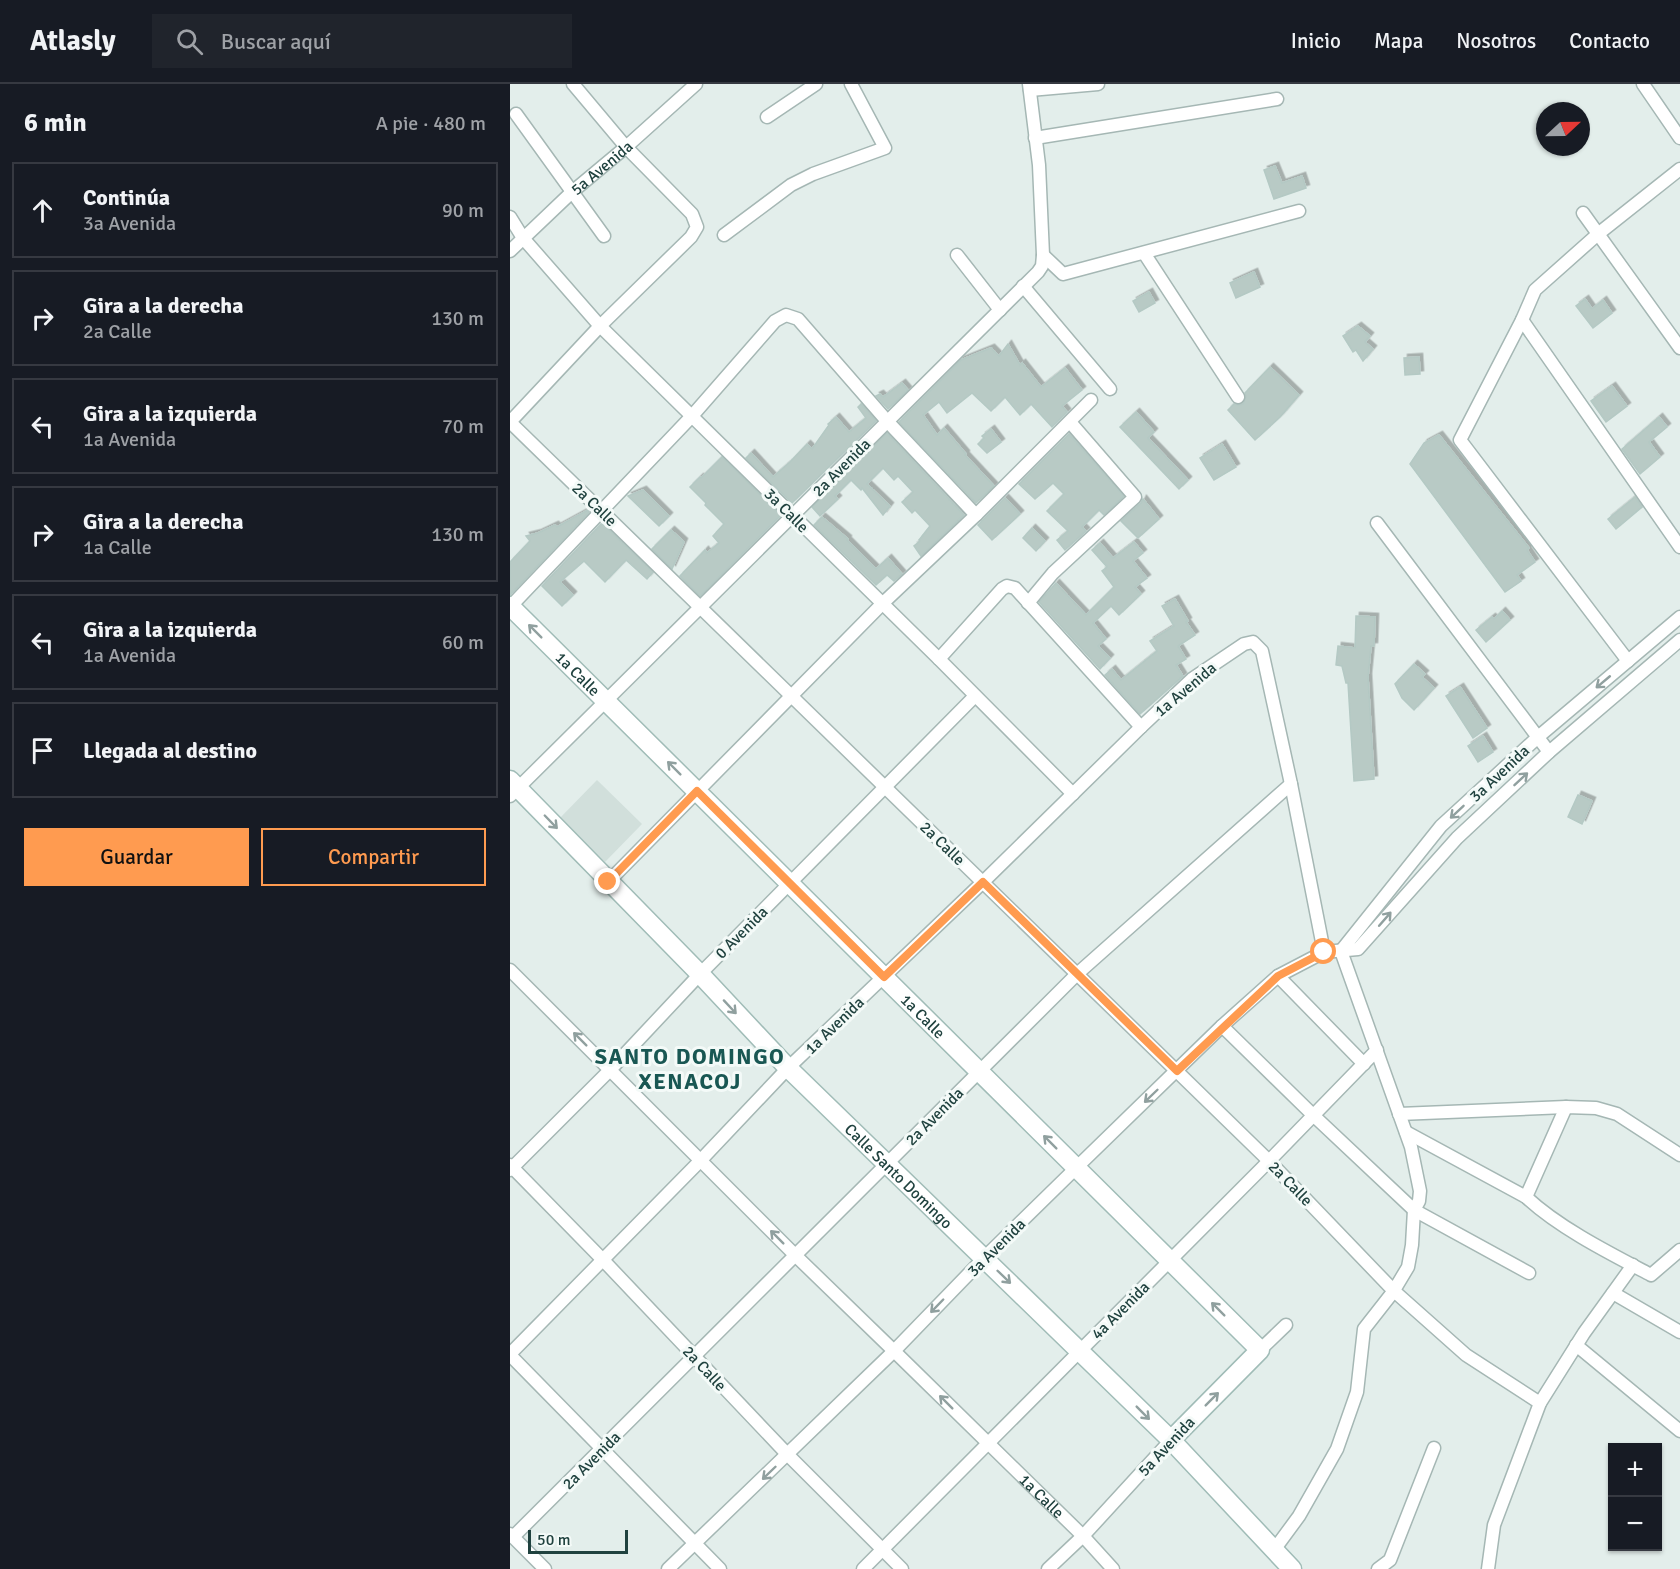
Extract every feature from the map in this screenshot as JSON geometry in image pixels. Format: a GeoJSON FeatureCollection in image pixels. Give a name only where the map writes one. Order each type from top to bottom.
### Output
{"type":"FeatureCollection","features":[{"type":"Feature","properties":{"kind":"main road","name":"1a Calle"},"geometry":{"type":"LineString","coordinates":[[510,606],[1260,1350]]}},
{"type":"Feature","properties":{"kind":"main road","name":"Calle Santo Domingo"},"geometry":{"type":"LineString","coordinates":[[513,788],[700,974],[788,1068],[1171,1440],[1292,1569]]}},
{"type":"Feature","properties":{"kind":"main road","name":"5a Avenida"},"geometry":{"type":"LineString","coordinates":[[1171,1440],[1260,1350]]}},
{"type":"Feature","properties":{"kind":"street"},"geometry":{"type":"LineString","coordinates":[[510,422],[600,326],[691,237],[697,227],[692,214],[626,147],[573,84]]}},
{"type":"Feature","properties":{"kind":"street"},"geometry":{"type":"LineString","coordinates":[[767,117],[816,84]]}},
{"type":"Feature","properties":{"kind":"street"},"geometry":{"type":"LineString","coordinates":[[724,235],[791,185],[813,174],[885,148],[851,84]]}},
{"type":"Feature","properties":{"kind":"street"},"geometry":{"type":"LineString","coordinates":[[1098,84],[1030,87],[1039,165],[1043,255],[1064,274],[1299,211]]}},
{"type":"Feature","properties":{"kind":"street"},"geometry":{"type":"LineString","coordinates":[[1643,84],[1680,138]]}},
{"type":"Feature","properties":{"kind":"street","name":"5a Avenida"},"geometry":{"type":"LineString","coordinates":[[510,250],[572,192],[626,147],[688,87]]}},
{"type":"Feature","properties":{"kind":"street"},"geometry":{"type":"LineString","coordinates":[[1035,138],[1278,99]]}},
{"type":"Feature","properties":{"kind":"street"},"geometry":{"type":"LineString","coordinates":[[516,114],[604,236]]}},
{"type":"Feature","properties":{"kind":"street"},"geometry":{"type":"LineString","coordinates":[[1628,661],[1460,440],[1535,290],[1598,234],[1680,169]]}},
{"type":"Feature","properties":{"kind":"street"},"geometry":{"type":"LineString","coordinates":[[1583,213],[1680,348]]}},
{"type":"Feature","properties":{"kind":"street","name":"3a Calle"},"geometry":{"type":"LineString","coordinates":[[510,217],[523,238],[600,326],[1073,794]]}},
{"type":"Feature","properties":{"kind":"street"},"geometry":{"type":"LineString","coordinates":[[1144,254],[1238,397]]}},
{"type":"Feature","properties":{"kind":"street"},"geometry":{"type":"LineString","coordinates":[[957,255],[1000,310]]}},
{"type":"Feature","properties":{"kind":"street","name":"2a Avenida"},"geometry":{"type":"LineString","coordinates":[[513,788],[700,607],[1038,272],[1042,266],[1043,255]]}},
{"type":"Feature","properties":{"kind":"street"},"geometry":{"type":"LineString","coordinates":[[1023,286],[1110,389]]}},
{"type":"Feature","properties":{"kind":"street"},"geometry":{"type":"LineString","coordinates":[[510,606],[692,416],[775,321],[786,315],[798,319],[887,420],[976,515]]}},
{"type":"Feature","properties":{"kind":"street"},"geometry":{"type":"LineString","coordinates":[[1522,320],[1680,547]]}},
{"type":"Feature","properties":{"kind":"street"},"geometry":{"type":"LineString","coordinates":[[608,882],[882,604],[976,515],[1091,400]]}},
{"type":"Feature","properties":{"kind":"street","name":"2a Calle"},"geometry":{"type":"LineString","coordinates":[[510,422],[1269,1161],[1394,1291],[1466,1355],[1540,1403]]}},
{"type":"Feature","properties":{"kind":"street"},"geometry":{"type":"LineString","coordinates":[[1028,603],[1053,573],[1135,497],[1070,422]]}},
{"type":"Feature","properties":{"kind":"street"},"geometry":{"type":"LineString","coordinates":[[1377,523],[1549,752]]}},
{"type":"Feature","properties":{"kind":"street"},"geometry":{"type":"LineString","coordinates":[[939,659],[1006,586],[1014,588],[1141,727]]}},
{"type":"Feature","properties":{"kind":"street","name":"3a Avenida"},"geometry":{"type":"LineString","coordinates":[[1341,951],[1442,826],[1538,737],[1680,617]]}},
{"type":"Feature","properties":{"kind":"street","name":"3a Avenida"},"geometry":{"type":"LineString","coordinates":[[668,1569],[788,1455],[984,1258],[1222,1026],[1278,976],[1324,952],[1358,950],[1457,838],[1549,752],[1680,640]]}},
{"type":"Feature","properties":{"kind":"street","name":"1a Avenida"},"geometry":{"type":"LineString","coordinates":[[510,1354],[788,1068],[1141,727],[1192,680],[1244,644],[1253,642],[1262,651],[1291,784]]}},
{"type":"Feature","properties":{"kind":"street","name":"0 Avenida"},"geometry":{"type":"LineString","coordinates":[[511,1167],[610,1070],[700,974],[975,696]]}},
{"type":"Feature","properties":{"kind":"street"},"geometry":{"type":"LineString","coordinates":[[1291,784],[1324,952]]}},
{"type":"Feature","properties":{"kind":"street","name":"2a Avenida"},"geometry":{"type":"LineString","coordinates":[[512,1535],[602,1449],[1077,974],[1291,784]]}},
{"type":"Feature","properties":{"kind":"street"},"geometry":{"type":"LineString","coordinates":[[1274,1550],[1299,1516],[1337,1449],[1357,1392],[1364,1329],[1394,1291],[1408,1267],[1414,1210],[1419,1201],[1420,1191],[1411,1147],[1341,951]]}},
{"type":"Feature","properties":{"kind":"street","name":"1a Calle"},"geometry":{"type":"LineString","coordinates":[[512,975],[1083,1536],[1113,1569]]}},
{"type":"Feature","properties":{"kind":"street"},"geometry":{"type":"LineString","coordinates":[[1278,976],[1364,1064]]}},
{"type":"Feature","properties":{"kind":"street"},"geometry":{"type":"LineString","coordinates":[[1222,1026],[1414,1210],[1529,1273]]}},
{"type":"Feature","properties":{"kind":"street","name":"4a Avenida"},"geometry":{"type":"LineString","coordinates":[[863,1569],[1377,1050]]}},
{"type":"Feature","properties":{"kind":"street"},"geometry":{"type":"LineString","coordinates":[[1400,1114],[1566,1107],[1596,1108],[1617,1114],[1680,1155]]}},
{"type":"Feature","properties":{"kind":"street"},"geometry":{"type":"LineString","coordinates":[[1526,1197],[1566,1107]]}},
{"type":"Feature","properties":{"kind":"street"},"geometry":{"type":"LineString","coordinates":[[1406,1132],[1526,1197],[1541,1210],[1608,1252],[1652,1275],[1680,1250]]}},
{"type":"Feature","properties":{"kind":"street","name":"2a Calle"},"geometry":{"type":"LineString","coordinates":[[511,1167],[603,1260],[788,1455],[902,1569]]}},
{"type":"Feature","properties":{"kind":"street"},"geometry":{"type":"LineString","coordinates":[[1488,1569],[1494,1525],[1540,1403],[1576,1345],[1633,1265]]}},
{"type":"Feature","properties":{"kind":"street"},"geometry":{"type":"LineString","coordinates":[[1613,1293],[1680,1332]]}},
{"type":"Feature","properties":{"kind":"street","name":"5a Avenida"},"geometry":{"type":"LineString","coordinates":[[1260,1350],[1286,1325]]}},
{"type":"Feature","properties":{"kind":"street"},"geometry":{"type":"LineString","coordinates":[[1576,1345],[1680,1431]]}},
{"type":"Feature","properties":{"kind":"street"},"geometry":{"type":"LineString","coordinates":[[510,1354],[720,1569]]}},
{"type":"Feature","properties":{"kind":"street","name":"5a Avenida"},"geometry":{"type":"LineString","coordinates":[[1048,1569],[1083,1536],[1171,1440]]}},
{"type":"Feature","properties":{"kind":"street"},"geometry":{"type":"LineString","coordinates":[[1378,1569],[1390,1560],[1434,1448]]}},
{"type":"Feature","properties":{"kind":"street"},"geometry":{"type":"LineString","coordinates":[[512,1535],[544,1569]]}},
{"type":"Feature","properties":{"kind":"shaded area"},"geometry":{"type":"Polygon","coordinates":[[[597,780],[642,824],[605,862],[560,818],[597,780]]]}},
{"type":"Feature","properties":{"kind":"building"},"geometry":{"type":"Polygon","coordinates":[[[1275,166],[1282,183],[1302,176],[1306,188],[1274,199],[1264,170],[1275,166]]]}},
{"type":"Feature","properties":{"kind":"building"},"geometry":{"type":"Polygon","coordinates":[[[1254,272],[1260,287],[1236,298],[1230,283],[1254,272]]]}},
{"type":"Feature","properties":{"kind":"building"},"geometry":{"type":"Polygon","coordinates":[[[1149,292],[1155,303],[1139,312],[1133,301],[1149,292]]]}},
{"type":"Feature","properties":{"kind":"building"},"geometry":{"type":"Polygon","coordinates":[[[1585,299],[1592,309],[1603,300],[1612,313],[1593,328],[1576,306],[1585,299]]]}},
{"type":"Feature","properties":{"kind":"building"},"geometry":{"type":"Polygon","coordinates":[[[1358,326],[1370,336],[1365,342],[1373,349],[1363,361],[1356,350],[1353,352],[1343,336],[1358,326]]]}},
{"type":"Feature","properties":{"kind":"building"},"geometry":{"type":"Polygon","coordinates":[[[1008,344],[1020,365],[1022,363],[1041,387],[1065,368],[1082,390],[1062,406],[1067,412],[1052,427],[1031,404],[1020,415],[1005,397],[991,411],[972,393],[947,413],[939,402],[923,415],[937,435],[944,428],[994,486],[976,503],[899,422],[961,360],[991,348],[999,356],[1008,344]]]}},
{"type":"Feature","properties":{"kind":"building"},"geometry":{"type":"Polygon","coordinates":[[[1419,357],[1420,374],[1405,375],[1404,358],[1419,357]]]}},
{"type":"Feature","properties":{"kind":"building"},"geometry":{"type":"Polygon","coordinates":[[[1270,367],[1299,395],[1255,440],[1228,410],[1234,404],[1243,404],[1245,393],[1270,367]]]}},
{"type":"Feature","properties":{"kind":"building"},"geometry":{"type":"Polygon","coordinates":[[[902,383],[908,390],[888,409],[876,396],[880,394],[883,397],[902,383]]]}},
{"type":"Feature","properties":{"kind":"building"},"geometry":{"type":"Polygon","coordinates":[[[1612,386],[1627,406],[1606,422],[1591,401],[1612,386]]]}},
{"type":"Feature","properties":{"kind":"building"},"geometry":{"type":"Polygon","coordinates":[[[861,404],[876,421],[792,503],[746,458],[751,453],[773,477],[807,444],[812,449],[828,424],[836,417],[849,432],[866,418],[858,407],[861,404]]]}},
{"type":"Feature","properties":{"kind":"building"},"geometry":{"type":"Polygon","coordinates":[[[1136,412],[1154,432],[1148,438],[1188,480],[1179,489],[1120,427],[1136,412]]]}},
{"type":"Feature","properties":{"kind":"building"},"geometry":{"type":"Polygon","coordinates":[[[1659,417],[1667,427],[1649,442],[1660,457],[1640,474],[1622,449],[1659,417]]]}},
{"type":"Feature","properties":{"kind":"building"},"geometry":{"type":"Polygon","coordinates":[[[991,429],[1001,442],[987,453],[978,444],[984,438],[982,436],[991,429]]]}},
{"type":"Feature","properties":{"kind":"building"},"geometry":{"type":"Polygon","coordinates":[[[887,433],[964,515],[921,556],[914,546],[930,526],[915,510],[912,513],[902,502],[913,492],[898,476],[894,480],[883,468],[867,484],[890,506],[883,515],[862,488],[861,490],[851,480],[835,496],[838,499],[820,516],[812,507],[887,433]]]}},
{"type":"Feature","properties":{"kind":"building"},"geometry":{"type":"Polygon","coordinates":[[[1069,434],[1124,496],[1104,515],[1099,510],[1082,527],[1086,531],[1065,550],[1057,540],[1068,531],[1047,511],[1064,494],[1053,483],[1035,499],[1019,484],[1069,434]]]}},
{"type":"Feature","properties":{"kind":"building"},"geometry":{"type":"Polygon","coordinates":[[[1439,435],[1529,548],[1527,550],[1535,562],[1517,575],[1521,581],[1505,592],[1410,464],[1424,443],[1439,435]]]}},
{"type":"Feature","properties":{"kind":"building"},"geometry":{"type":"Polygon","coordinates":[[[1222,444],[1236,467],[1214,480],[1200,458],[1222,444]]]}},
{"type":"Feature","properties":{"kind":"building"},"geometry":{"type":"Polygon","coordinates":[[[722,457],[781,515],[700,596],[680,576],[705,550],[707,553],[719,543],[713,536],[724,524],[690,487],[722,457]]]}},
{"type":"Feature","properties":{"kind":"building"},"geometry":{"type":"Polygon","coordinates":[[[643,490],[669,516],[659,526],[628,496],[643,490]]]}},
{"type":"Feature","properties":{"kind":"building"},"geometry":{"type":"Polygon","coordinates":[[[1635,497],[1642,507],[1616,529],[1608,519],[1635,497]]]}},
{"type":"Feature","properties":{"kind":"building"},"geometry":{"type":"Polygon","coordinates":[[[1005,498],[1020,514],[992,540],[978,525],[1005,498]]]}},
{"type":"Feature","properties":{"kind":"building"},"geometry":{"type":"Polygon","coordinates":[[[1143,499],[1159,519],[1138,538],[1121,521],[1143,499]]]}},
{"type":"Feature","properties":{"kind":"building"},"geometry":{"type":"Polygon","coordinates":[[[588,510],[589,512],[510,595],[510,562],[530,541],[526,536],[555,525],[557,527],[588,510]]]}},
{"type":"Feature","properties":{"kind":"building"},"geometry":{"type":"Polygon","coordinates":[[[822,517],[848,539],[876,569],[888,558],[902,574],[894,581],[887,575],[876,585],[814,525],[822,517]]]}},
{"type":"Feature","properties":{"kind":"building"},"geometry":{"type":"Polygon","coordinates":[[[602,523],[653,572],[647,579],[626,560],[605,582],[584,561],[560,582],[573,595],[562,606],[542,586],[602,523]]]}},
{"type":"Feature","properties":{"kind":"building"},"geometry":{"type":"Polygon","coordinates":[[[1032,528],[1045,541],[1036,551],[1023,538],[1032,528]]]}},
{"type":"Feature","properties":{"kind":"building"},"geometry":{"type":"Polygon","coordinates":[[[671,530],[684,542],[672,569],[652,549],[671,530]]]}},
{"type":"Feature","properties":{"kind":"building"},"geometry":{"type":"Polygon","coordinates":[[[1134,542],[1143,553],[1133,561],[1147,578],[1135,587],[1141,594],[1119,615],[1111,606],[1093,623],[1106,639],[1098,646],[1110,658],[1100,669],[1039,602],[1056,583],[1086,615],[1114,587],[1102,571],[1107,567],[1092,550],[1100,543],[1113,558],[1134,542]]]}},
{"type":"Feature","properties":{"kind":"building"},"geometry":{"type":"Polygon","coordinates":[[[1175,599],[1195,635],[1178,646],[1186,659],[1176,665],[1183,676],[1140,714],[1105,675],[1112,669],[1121,680],[1157,651],[1150,641],[1174,626],[1162,606],[1175,599]]]}},
{"type":"Feature","properties":{"kind":"building"},"geometry":{"type":"Polygon","coordinates":[[[1502,611],[1510,620],[1486,642],[1476,630],[1502,611]]]}},
{"type":"Feature","properties":{"kind":"building"},"geometry":{"type":"Polygon","coordinates":[[[1356,616],[1375,617],[1374,646],[1371,646],[1368,677],[1374,779],[1354,781],[1348,683],[1346,683],[1342,666],[1336,665],[1338,646],[1355,648],[1356,616]]]}},
{"type":"Feature","properties":{"kind":"building"},"geometry":{"type":"Polygon","coordinates":[[[1414,664],[1425,674],[1422,677],[1434,688],[1414,710],[1402,698],[1395,684],[1414,664]]]}},
{"type":"Feature","properties":{"kind":"building"},"geometry":{"type":"Polygon","coordinates":[[[1460,687],[1487,728],[1473,738],[1446,696],[1460,687]]]}},
{"type":"Feature","properties":{"kind":"building"},"geometry":{"type":"Polygon","coordinates":[[[1483,736],[1493,752],[1478,762],[1468,746],[1483,736]]]}},
{"type":"Feature","properties":{"kind":"building"},"geometry":{"type":"Polygon","coordinates":[[[1578,795],[1592,801],[1582,824],[1568,817],[1578,795]]]}},
{"type":"Feature","properties":{"kind":"district","name":"SANTO DOMINGO XENACOJ"},"geometry":{"type":"Point","coordinates":[690,1068]}},
{"type":"Feature","properties":{"kind":"route"},"geometry":{"type":"LineString","coordinates":[[608,882],[697,791],[884,977],[983,882],[1177,1071],[1222,1026],[1278,976],[1324,952]]}}]}
